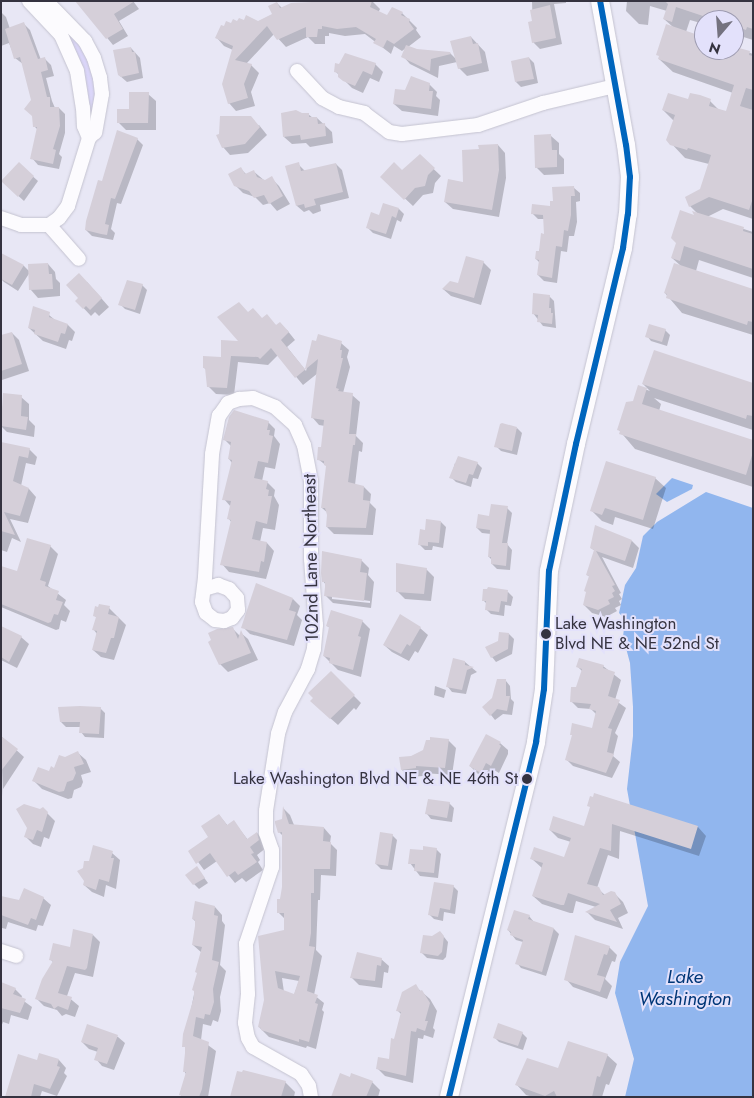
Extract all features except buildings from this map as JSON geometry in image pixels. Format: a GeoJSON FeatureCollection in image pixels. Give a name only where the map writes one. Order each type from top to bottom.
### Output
{"type":"FeatureCollection","features":[{"type":"Feature","properties":{"kind":"main road"},"geometry":{"type":"LineString","coordinates":[[449,1097],[536,742],[544,689],[549,571],[576,444],[623,248],[628,214],[630,177],[626,145],[600,1]]}},
{"type":"Feature","properties":{"kind":"street"},"geometry":{"type":"LineString","coordinates":[[29,1],[61,35],[77,71],[84,126],[89,138]]}},
{"type":"Feature","properties":{"kind":"street"},"geometry":{"type":"LineString","coordinates":[[1,218],[21,225],[49,225],[59,218],[68,206],[89,138],[95,132],[97,126],[102,94],[96,64],[85,41],[46,1]]}},
{"type":"Feature","properties":{"kind":"street"},"geometry":{"type":"LineString","coordinates":[[298,71],[322,98],[339,107],[364,113],[384,129],[402,134],[478,126],[543,103],[615,86]]}},
{"type":"Feature","properties":{"kind":"street"},"geometry":{"type":"LineString","coordinates":[[49,225],[79,259]]}},
{"type":"Feature","properties":{"kind":"street","name":"102nd Lane Northeast"},"geometry":{"type":"LineString","coordinates":[[204,589],[214,433],[219,416],[228,403],[239,399],[253,398],[275,407],[295,425],[304,445],[311,480],[310,558],[316,625],[314,649],[308,669],[285,712],[278,734],[266,811],[266,833],[272,850],[272,867],[246,944],[248,994],[245,1023],[248,1038],[253,1047],[301,1074],[309,1086],[311,1097]]}},
{"type":"Feature","properties":{"kind":"street"},"geometry":{"type":"LineString","coordinates":[[1,951],[16,956]]}},
{"type":"Feature","properties":{"kind":"shaded area"},"geometry":{"type":"Polygon","coordinates":[[[37,1],[40,1],[79,40],[94,69],[97,97],[90,127],[89,107],[37,1]]]}},
{"type":"Feature","properties":{"kind":"water"},"geometry":{"type":"Polygon","coordinates":[[[672,478],[693,485],[692,489],[667,502],[656,494],[672,478]]]}},
{"type":"Feature","properties":{"kind":"water","name":"Lake Washington"},"geometry":{"type":"Polygon","coordinates":[[[706,492],[753,508],[753,1097],[625,1097],[634,1059],[615,993],[620,962],[648,906],[627,789],[633,736],[633,707],[630,663],[623,637],[625,619],[619,613],[625,585],[636,568],[643,536],[657,522],[706,492]]]}},
{"type":"Feature","properties":{"kind":"transit line"},"geometry":{"type":"LineString","coordinates":[[449,1097],[536,742],[544,689],[549,571],[576,444],[623,248],[628,214],[630,177],[626,145],[600,1]]}},
{"type":"Feature","properties":{"kind":"place","name":"Lake Washington Blvd NE & NE 52nd St"},"geometry":{"type":"Point","coordinates":[546,634]}},
{"type":"Feature","properties":{"kind":"place","name":"Lake Washington Blvd NE & NE 46th St"},"geometry":{"type":"Point","coordinates":[527,779]}}]}
